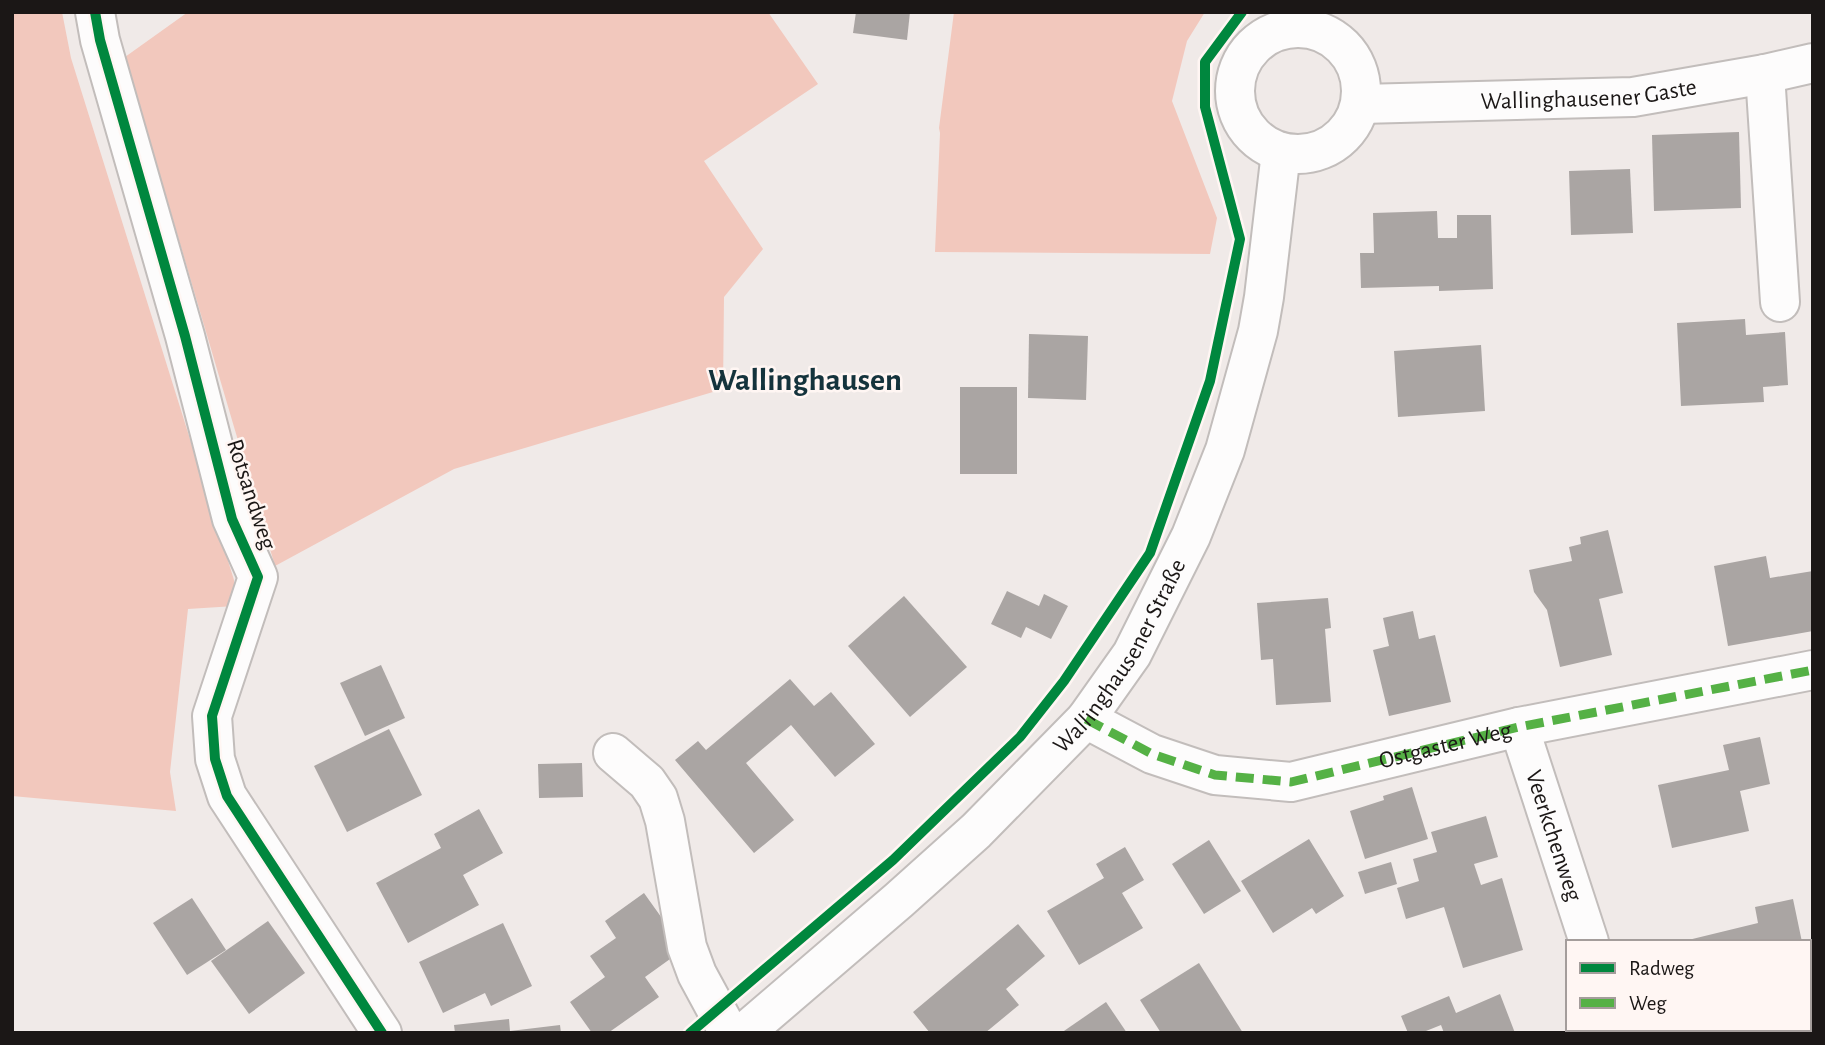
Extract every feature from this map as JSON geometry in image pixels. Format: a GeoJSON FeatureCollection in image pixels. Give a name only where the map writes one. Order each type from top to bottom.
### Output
{"type":"FeatureCollection","features":[{"type":"Feature","properties":{"kind":"street","name":"Rotsandweg"},"geometry":{"type":"LineString","coordinates":[[95,12],[100,40],[185,336],[232,519],[258,577],[212,716],[215,760],[227,796],[382,1033]]}},
{"type":"Feature","properties":{"kind":"street"},"geometry":{"type":"LineString","coordinates":[[1306,20],[1343,44],[1355,62],[1362,83],[1361,104],[1353,123],[1340,139],[1322,150],[1302,154],[1281,152],[1262,144],[1247,130],[1237,111],[1234,91],[1237,70],[1247,51],[1263,37],[1306,20]]}},
{"type":"Feature","properties":{"kind":"street","name":"Wallinghausener Gaste"},"geometry":{"type":"LineString","coordinates":[[1361,104],[1633,97],[1813,63]]}},
{"type":"Feature","properties":{"kind":"street"},"geometry":{"type":"LineString","coordinates":[[1765,74],[1780,302]]}},
{"type":"Feature","properties":{"kind":"street","name":"Wallinghausener Straße"},"geometry":{"type":"LineString","coordinates":[[744,1033],[976,831],[1086,719],[1132,654],[1191,536],[1225,450],[1258,331],[1281,152]]}},
{"type":"Feature","properties":{"kind":"street","name":"Ostgaster Weg"},"geometry":{"type":"LineString","coordinates":[[1086,719],[1152,754],[1216,775],[1291,782],[1519,727],[1813,670]]}},
{"type":"Feature","properties":{"kind":"street","name":"Veerkchenweg"},"geometry":{"type":"LineString","coordinates":[[1519,727],[1589,940]]}},
{"type":"Feature","properties":{"kind":"street"},"geometry":{"type":"LineString","coordinates":[[613,753],[647,782],[658,798],[665,821],[687,947],[697,974],[729,1033]]}},
{"type":"Feature","properties":{"kind":"shaded area"},"geometry":{"type":"Polygon","coordinates":[[[12,12],[62,12],[71,58],[234,580],[235,606],[188,609],[170,772],[176,811],[12,796],[12,12]]]}},
{"type":"Feature","properties":{"kind":"shaded area"},"geometry":{"type":"Polygon","coordinates":[[[188,12],[768,12],[818,84],[704,161],[763,249],[724,297],[723,389],[454,469],[275,566],[125,57],[188,12]]]}},
{"type":"Feature","properties":{"kind":"shaded area"},"geometry":{"type":"Polygon","coordinates":[[[954,12],[1205,12],[1187,41],[1172,101],[1217,218],[1210,254],[935,252],[939,128],[954,12]]]}},
{"type":"Feature","properties":{"kind":"building"},"geometry":{"type":"Polygon","coordinates":[[[856,12],[910,12],[907,40],[853,33],[856,12]]]}},
{"type":"Feature","properties":{"kind":"building"},"geometry":{"type":"Polygon","coordinates":[[[1739,132],[1741,208],[1654,211],[1652,135],[1739,132]]]}},
{"type":"Feature","properties":{"kind":"building"},"geometry":{"type":"Polygon","coordinates":[[[1630,169],[1633,233],[1571,235],[1569,171],[1630,169]]]}},
{"type":"Feature","properties":{"kind":"building"},"geometry":{"type":"Polygon","coordinates":[[[1437,211],[1438,238],[1457,238],[1457,215],[1491,215],[1493,289],[1439,291],[1439,286],[1361,288],[1360,253],[1374,253],[1373,213],[1437,211]]]}},
{"type":"Feature","properties":{"kind":"building"},"geometry":{"type":"Polygon","coordinates":[[[1745,319],[1746,335],[1785,332],[1788,385],[1763,387],[1764,402],[1681,406],[1677,323],[1745,319]]]}},
{"type":"Feature","properties":{"kind":"building"},"geometry":{"type":"Polygon","coordinates":[[[1029,334],[1088,336],[1086,400],[1028,398],[1029,334]]]}},
{"type":"Feature","properties":{"kind":"building"},"geometry":{"type":"Polygon","coordinates":[[[1481,345],[1485,411],[1398,417],[1394,351],[1481,345]]]}},
{"type":"Feature","properties":{"kind":"building"},"geometry":{"type":"Polygon","coordinates":[[[960,387],[1017,387],[1017,474],[960,474],[960,387]]]}},
{"type":"Feature","properties":{"kind":"building"},"geometry":{"type":"Polygon","coordinates":[[[1608,530],[1623,593],[1599,599],[1612,655],[1560,667],[1547,610],[1534,592],[1529,570],[1572,561],[1569,547],[1581,544],[1580,537],[1608,530]]]}},
{"type":"Feature","properties":{"kind":"building"},"geometry":{"type":"Polygon","coordinates":[[[1766,556],[1770,578],[1813,571],[1813,631],[1728,646],[1714,566],[1766,556]]]}},
{"type":"Feature","properties":{"kind":"building"},"geometry":{"type":"Polygon","coordinates":[[[1007,591],[1039,606],[1044,594],[1068,606],[1051,639],[1026,627],[1021,638],[991,624],[1007,591]]]}},
{"type":"Feature","properties":{"kind":"building"},"geometry":{"type":"Polygon","coordinates":[[[904,596],[967,667],[910,717],[848,646],[904,596]]]}},
{"type":"Feature","properties":{"kind":"building"},"geometry":{"type":"Polygon","coordinates":[[[1328,598],[1331,628],[1325,629],[1331,702],[1276,705],[1273,659],[1261,660],[1257,603],[1328,598]]]}},
{"type":"Feature","properties":{"kind":"building"},"geometry":{"type":"Polygon","coordinates":[[[1413,611],[1419,639],[1435,635],[1451,702],[1389,716],[1373,650],[1389,646],[1383,618],[1413,611]]]}},
{"type":"Feature","properties":{"kind":"building"},"geometry":{"type":"Polygon","coordinates":[[[381,665],[405,718],[365,736],[340,683],[381,665]]]}},
{"type":"Feature","properties":{"kind":"building"},"geometry":{"type":"Polygon","coordinates":[[[790,679],[814,706],[831,692],[875,744],[835,777],[791,725],[746,763],[794,820],[754,853],[675,760],[698,741],[706,750],[790,679]]]}},
{"type":"Feature","properties":{"kind":"building"},"geometry":{"type":"Polygon","coordinates":[[[389,729],[422,795],[347,832],[314,766],[389,729]]]}},
{"type":"Feature","properties":{"kind":"building"},"geometry":{"type":"Polygon","coordinates":[[[1760,737],[1770,784],[1740,791],[1749,831],[1672,848],[1658,785],[1729,770],[1723,745],[1760,737]]]}},
{"type":"Feature","properties":{"kind":"building"},"geometry":{"type":"Polygon","coordinates":[[[582,763],[583,797],[539,798],[538,764],[582,763]]]}},
{"type":"Feature","properties":{"kind":"building"},"geometry":{"type":"Polygon","coordinates":[[[1412,787],[1428,839],[1365,859],[1350,811],[1412,787]]]}},
{"type":"Feature","properties":{"kind":"building"},"geometry":{"type":"Polygon","coordinates":[[[479,809],[503,853],[463,875],[479,905],[408,943],[376,883],[441,848],[434,834],[479,809]]]}},
{"type":"Feature","properties":{"kind":"building"},"geometry":{"type":"Polygon","coordinates":[[[1486,816],[1498,857],[1474,864],[1481,885],[1502,878],[1523,950],[1463,968],[1444,907],[1406,919],[1397,888],[1419,881],[1413,859],[1437,852],[1431,832],[1486,816]]]}},
{"type":"Feature","properties":{"kind":"building"},"geometry":{"type":"Polygon","coordinates":[[[1309,839],[1344,896],[1316,914],[1312,908],[1273,933],[1241,881],[1309,839]]]}},
{"type":"Feature","properties":{"kind":"building"},"geometry":{"type":"Polygon","coordinates":[[[1209,840],[1241,891],[1204,914],[1172,864],[1209,840]]]}},
{"type":"Feature","properties":{"kind":"building"},"geometry":{"type":"Polygon","coordinates":[[[1125,847],[1144,880],[1122,893],[1143,928],[1079,965],[1047,911],[1104,878],[1096,864],[1125,847]]]}},
{"type":"Feature","properties":{"kind":"building"},"geometry":{"type":"Polygon","coordinates":[[[1391,862],[1397,884],[1365,894],[1358,872],[1391,862]]]}},
{"type":"Feature","properties":{"kind":"building"},"geometry":{"type":"Polygon","coordinates":[[[644,893],[684,949],[645,977],[659,997],[608,1033],[592,1033],[570,1002],[605,977],[590,956],[616,938],[605,921],[644,893]]]}},
{"type":"Feature","properties":{"kind":"building"},"geometry":{"type":"Polygon","coordinates":[[[192,898],[226,950],[187,975],[153,923],[192,898]]]}},
{"type":"Feature","properties":{"kind":"building"},"geometry":{"type":"Polygon","coordinates":[[[1793,899],[1802,940],[1688,940],[1758,923],[1755,907],[1793,899]]]}},
{"type":"Feature","properties":{"kind":"building"},"geometry":{"type":"Polygon","coordinates":[[[268,921],[305,973],[249,1014],[211,961],[268,921]]]}},
{"type":"Feature","properties":{"kind":"building"},"geometry":{"type":"Polygon","coordinates":[[[503,923],[532,986],[491,1006],[485,993],[443,1013],[419,962],[503,923]]]}},
{"type":"Feature","properties":{"kind":"building"},"geometry":{"type":"Polygon","coordinates":[[[1018,924],[1045,956],[1006,989],[1019,1005],[985,1033],[930,1033],[913,1012],[1018,924]]]}},
{"type":"Feature","properties":{"kind":"building"},"geometry":{"type":"Polygon","coordinates":[[[1199,963],[1243,1033],[1161,1033],[1140,1000],[1199,963]]]}},
{"type":"Feature","properties":{"kind":"building"},"geometry":{"type":"Polygon","coordinates":[[[1500,994],[1515,1033],[1444,1033],[1441,1025],[1421,1033],[1408,1033],[1401,1016],[1449,996],[1456,1013],[1500,994]]]}},
{"type":"Feature","properties":{"kind":"building"},"geometry":{"type":"Polygon","coordinates":[[[1106,1002],[1127,1033],[1061,1033],[1106,1002]]]}},
{"type":"Feature","properties":{"kind":"building"},"geometry":{"type":"Polygon","coordinates":[[[509,1019],[510,1031],[560,1025],[561,1033],[455,1033],[454,1025],[509,1019]]]}},
{"type":"Feature","properties":{"kind":"building"},"geometry":{"type":"Polygon","coordinates":[[[1734,1031],[1808,1031],[1808,1033],[1728,1033],[1734,1031]]]}},
{"type":"Feature","properties":{"kind":"marked path"},"geometry":{"type":"LineString","coordinates":[[1086,719],[1152,754],[1215,775],[1291,782],[1519,727],[1813,670]]}},
{"type":"Feature","properties":{"kind":"cycle path"},"geometry":{"type":"LineString","coordinates":[[95,12],[100,40],[185,336],[232,519],[258,577],[212,716],[215,759],[227,796],[382,1033]]}},
{"type":"Feature","properties":{"kind":"cycle path"},"geometry":{"type":"LineString","coordinates":[[690,1033],[893,860],[1020,737],[1064,681],[1150,553],[1210,381],[1240,239],[1205,107],[1205,62],[1242,12]]}},
{"type":"Feature","properties":{"kind":"district","name":"Wallinghausen"},"geometry":{"type":"Point","coordinates":[805,379]}}]}
